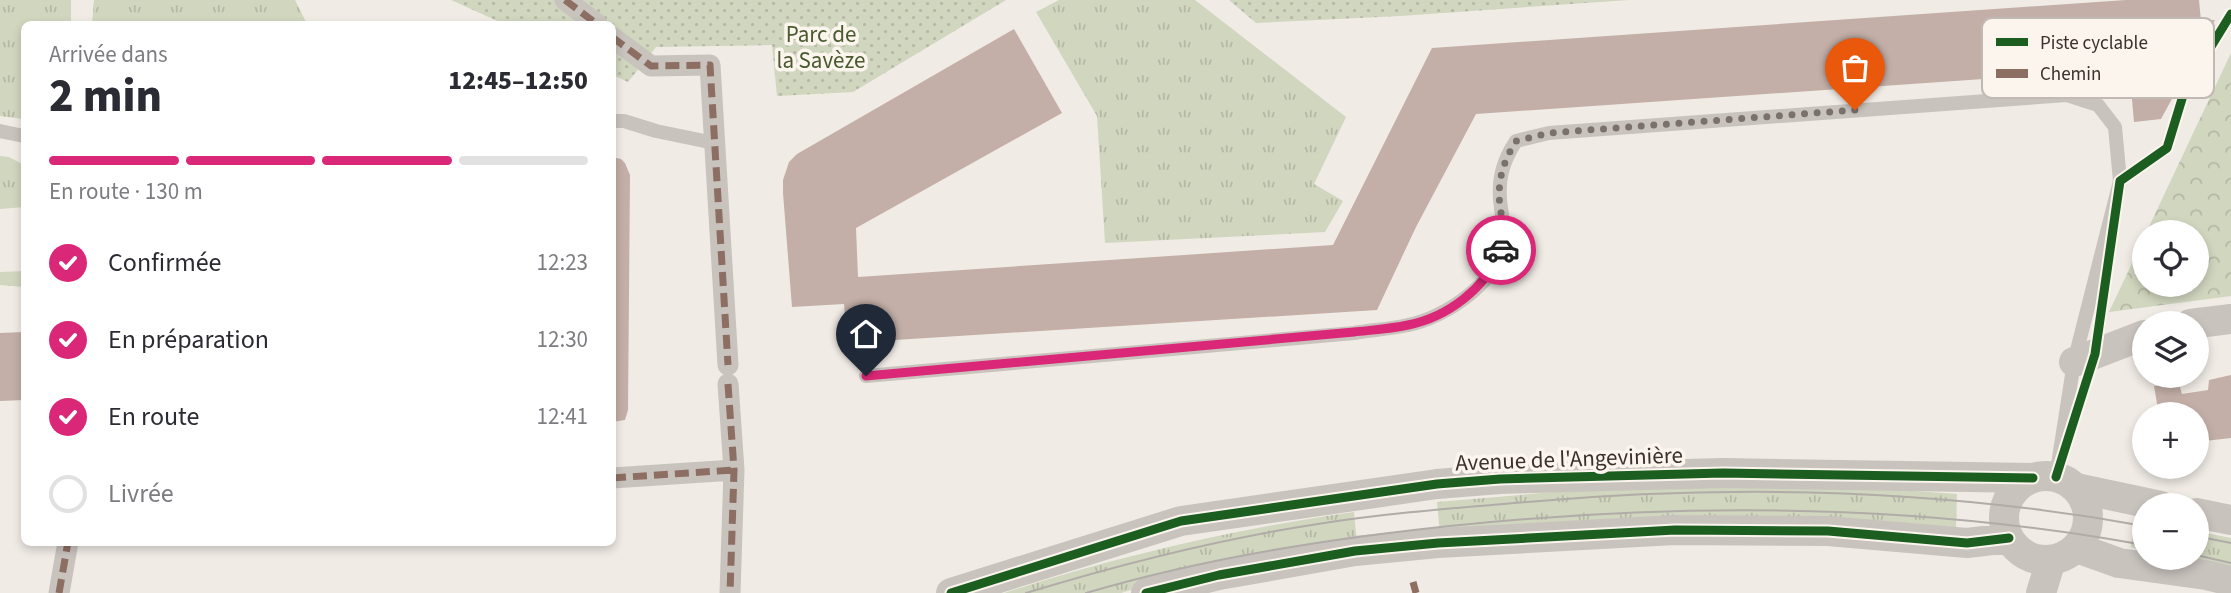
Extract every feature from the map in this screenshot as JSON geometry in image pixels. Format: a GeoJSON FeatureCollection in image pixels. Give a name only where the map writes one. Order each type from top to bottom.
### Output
{"type":"FeatureCollection","features":[{"type":"Feature","properties":{"kind":"street"},"geometry":{"type":"LineString","coordinates":[[565,0],[593,21]]}},
{"type":"Feature","properties":{"kind":"street"},"geometry":{"type":"LineString","coordinates":[[616,40],[651,66],[710,65],[733,470],[730,593]]}},
{"type":"Feature","properties":{"kind":"street"},"geometry":{"type":"LineString","coordinates":[[2209,322],[2231,319]]}},
{"type":"Feature","properties":{"kind":"street"},"geometry":{"type":"LineString","coordinates":[[2074,362],[2132,340]]}},
{"type":"Feature","properties":{"kind":"street"},"geometry":{"type":"LineString","coordinates":[[616,478],[733,470]]}},
{"type":"Feature","properties":{"kind":"street","name":"Avenue de l'Angevinière"},"geometry":{"type":"LineString","coordinates":[[951,593],[1181,521],[1437,484],[1500,479],[1723,473],[2055,481],[2132,499]]}},
{"type":"Feature","properties":{"kind":"street"},"geometry":{"type":"LineString","coordinates":[[2041,593],[2064,554],[2084,536],[2088,518],[2085,502],[2055,481],[2021,484],[2011,494],[2006,507],[2005,525],[2009,538],[2020,550],[2034,558],[2064,554],[2231,581]]}},
{"type":"Feature","properties":{"kind":"street"},"geometry":{"type":"LineString","coordinates":[[2209,516],[2231,520]]}},
{"type":"Feature","properties":{"kind":"street"},"geometry":{"type":"LineString","coordinates":[[1146,593],[1219,575],[1356,551],[1438,543],[1675,530],[1828,531],[1967,543],[2009,538]]}},
{"type":"Feature","properties":{"kind":"street"},"geometry":{"type":"LineString","coordinates":[[59,593],[67,546]]}},
{"type":"Feature","properties":{"kind":"lane"},"geometry":{"type":"LineString","coordinates":[[866,376],[1410,325],[1435,316],[1460,302],[1481,284],[1495,265],[1505,241],[1499,179],[1505,158],[1516,141],[1549,133],[2026,98]]}},
{"type":"Feature","properties":{"kind":"lane"},"geometry":{"type":"LineString","coordinates":[[2055,481],[2074,362],[2120,181],[2115,127],[2098,105],[2076,98]]}},
{"type":"Feature","properties":{"kind":"lane"},"geometry":{"type":"LineString","coordinates":[[616,121],[714,144]]}},
{"type":"Feature","properties":{"kind":"lane"},"geometry":{"type":"LineString","coordinates":[[0,131],[21,135]]}},
{"type":"Feature","properties":{"kind":"green space"},"geometry":{"type":"Polygon","coordinates":[[[0,0],[71,0],[71,21],[21,21],[21,119],[0,116],[0,0]]]}},
{"type":"Feature","properties":{"kind":"green space"},"geometry":{"type":"Polygon","coordinates":[[[94,0],[295,0],[306,21],[92,21],[94,0]]]}},
{"type":"Feature","properties":{"kind":"green space","name":"Parc de la Savèze"},"geometry":{"type":"Polygon","coordinates":[[[451,0],[1006,0],[853,92],[777,96],[772,45],[656,47],[628,82],[616,76],[616,21],[497,21],[451,0]]]}},
{"type":"Feature","properties":{"kind":"green space"},"geometry":{"type":"Polygon","coordinates":[[[1059,0],[1195,0],[1346,117],[1314,184],[1343,201],[1325,232],[1105,243],[1097,116],[1036,12],[1059,0]]]}},
{"type":"Feature","properties":{"kind":"green space"},"geometry":{"type":"Polygon","coordinates":[[[1229,0],[1629,0],[1256,23],[1229,0]]]}},
{"type":"Feature","properties":{"kind":"green space"},"geometry":{"type":"Polygon","coordinates":[[[2231,53],[2231,296],[2109,312],[2132,263],[2132,297],[2209,297],[2209,220],[2152,220],[2210,98],[2214,98],[2214,89],[2231,53]]]}},
{"type":"Feature","properties":{"kind":"green space"},"geometry":{"type":"Polygon","coordinates":[[[0,156],[21,163],[21,207],[0,209],[0,156]]]}},
{"type":"Feature","properties":{"kind":"green space"},"geometry":{"type":"Polygon","coordinates":[[[21,271],[21,287],[0,285],[0,272],[21,271]]]}},
{"type":"Feature","properties":{"kind":"green space"},"geometry":{"type":"Polygon","coordinates":[[[1625,486],[1874,488],[1957,494],[1956,528],[1440,534],[1437,502],[1625,486]]]}},
{"type":"Feature","properties":{"kind":"green space"},"geometry":{"type":"Polygon","coordinates":[[[1354,512],[1357,544],[1147,585],[1121,593],[1004,593],[1177,545],[1354,512]]]}},
{"type":"Feature","properties":{"kind":"green space"},"geometry":{"type":"Polygon","coordinates":[[[2209,534],[2231,538],[2231,567],[2209,562],[2209,534]]]}},
{"type":"Feature","properties":{"kind":"building"},"geometry":{"type":"Polygon","coordinates":[[[2126,0],[2199,0],[2201,18],[1982,18],[1982,79],[1476,114],[1416,227],[1377,310],[847,343],[844,304],[792,307],[783,193],[783,180],[789,162],[797,154],[1014,29],[1062,113],[856,228],[858,277],[1333,245],[1432,48],[2126,0]]]}},
{"type":"Feature","properties":{"kind":"building"},"geometry":{"type":"Polygon","coordinates":[[[2132,98],[2172,98],[2161,119],[2134,122],[2132,98]]]}},
{"type":"Feature","properties":{"kind":"building"},"geometry":{"type":"Polygon","coordinates":[[[616,158],[625,163],[630,175],[628,410],[625,420],[616,421],[616,158]]]}},
{"type":"Feature","properties":{"kind":"building"},"geometry":{"type":"Polygon","coordinates":[[[21,332],[21,400],[0,401],[0,333],[21,332]]]}},
{"type":"Feature","properties":{"kind":"building"},"geometry":{"type":"Polygon","coordinates":[[[2231,375],[2231,438],[2209,441],[2209,402],[2157,402],[2154,388],[2180,388],[2182,394],[2208,390],[2209,380],[2231,375]]]}},
{"type":"Feature","properties":{"kind":"tram line"},"geometry":{"type":"LineString","coordinates":[[1026,593],[1170,553],[1281,530],[1396,514],[1604,496],[1759,492],[1914,497],[1991,504],[2132,524]]}},
{"type":"Feature","properties":{"kind":"tram line"},"geometry":{"type":"LineString","coordinates":[[1086,593],[1221,560],[1358,537],[1537,518],[1624,513],[1711,510],[1885,514],[2058,531],[2132,543]]}},
{"type":"Feature","properties":{"kind":"tram line"},"geometry":{"type":"LineString","coordinates":[[2209,539],[2231,543]]}},
{"type":"Feature","properties":{"kind":"tram line"},"geometry":{"type":"LineString","coordinates":[[2209,558],[2231,563]]}},
{"type":"Feature","properties":{"kind":"marked path"},"geometry":{"type":"LineString","coordinates":[[565,0],[593,21]]}},
{"type":"Feature","properties":{"kind":"marked path"},"geometry":{"type":"LineString","coordinates":[[616,40],[651,66],[710,65],[728,365]]}},
{"type":"Feature","properties":{"kind":"marked path"},"geometry":{"type":"LineString","coordinates":[[728,384],[734,470],[730,593]]}},
{"type":"Feature","properties":{"kind":"marked path"},"geometry":{"type":"LineString","coordinates":[[616,478],[734,470]]}},
{"type":"Feature","properties":{"kind":"marked path"},"geometry":{"type":"LineString","coordinates":[[59,593],[67,546]]}},
{"type":"Feature","properties":{"kind":"marked path"},"geometry":{"type":"LineString","coordinates":[[1413,582],[1416,593]]}},
{"type":"Feature","properties":{"kind":"cycle path"},"geometry":{"type":"LineString","coordinates":[[2214,42],[2231,14]]}},
{"type":"Feature","properties":{"kind":"cycle path"},"geometry":{"type":"LineString","coordinates":[[2056,477],[2095,354],[2120,181],[2167,148],[2182,98]]}},
{"type":"Feature","properties":{"kind":"cycle path"},"geometry":{"type":"LineString","coordinates":[[951,593],[1181,521],[1437,484],[1500,479],[1723,473],[2033,478]]}},
{"type":"Feature","properties":{"kind":"cycle path"},"geometry":{"type":"LineString","coordinates":[[1146,593],[1219,575],[1355,551],[1438,543],[1675,530],[1828,531],[1967,543],[2009,538]]}},
{"type":"Feature","properties":{"kind":"way so far"},"geometry":{"type":"LineString","coordinates":[[1501,250],[1505,241],[1499,179],[1505,158],[1516,141],[1549,133],[1855,110]]}},
{"type":"Feature","properties":{"kind":"route"},"geometry":{"type":"LineString","coordinates":[[866,376],[1410,325],[1435,316],[1460,302],[1481,284],[1495,265],[1501,250]]}}]}
